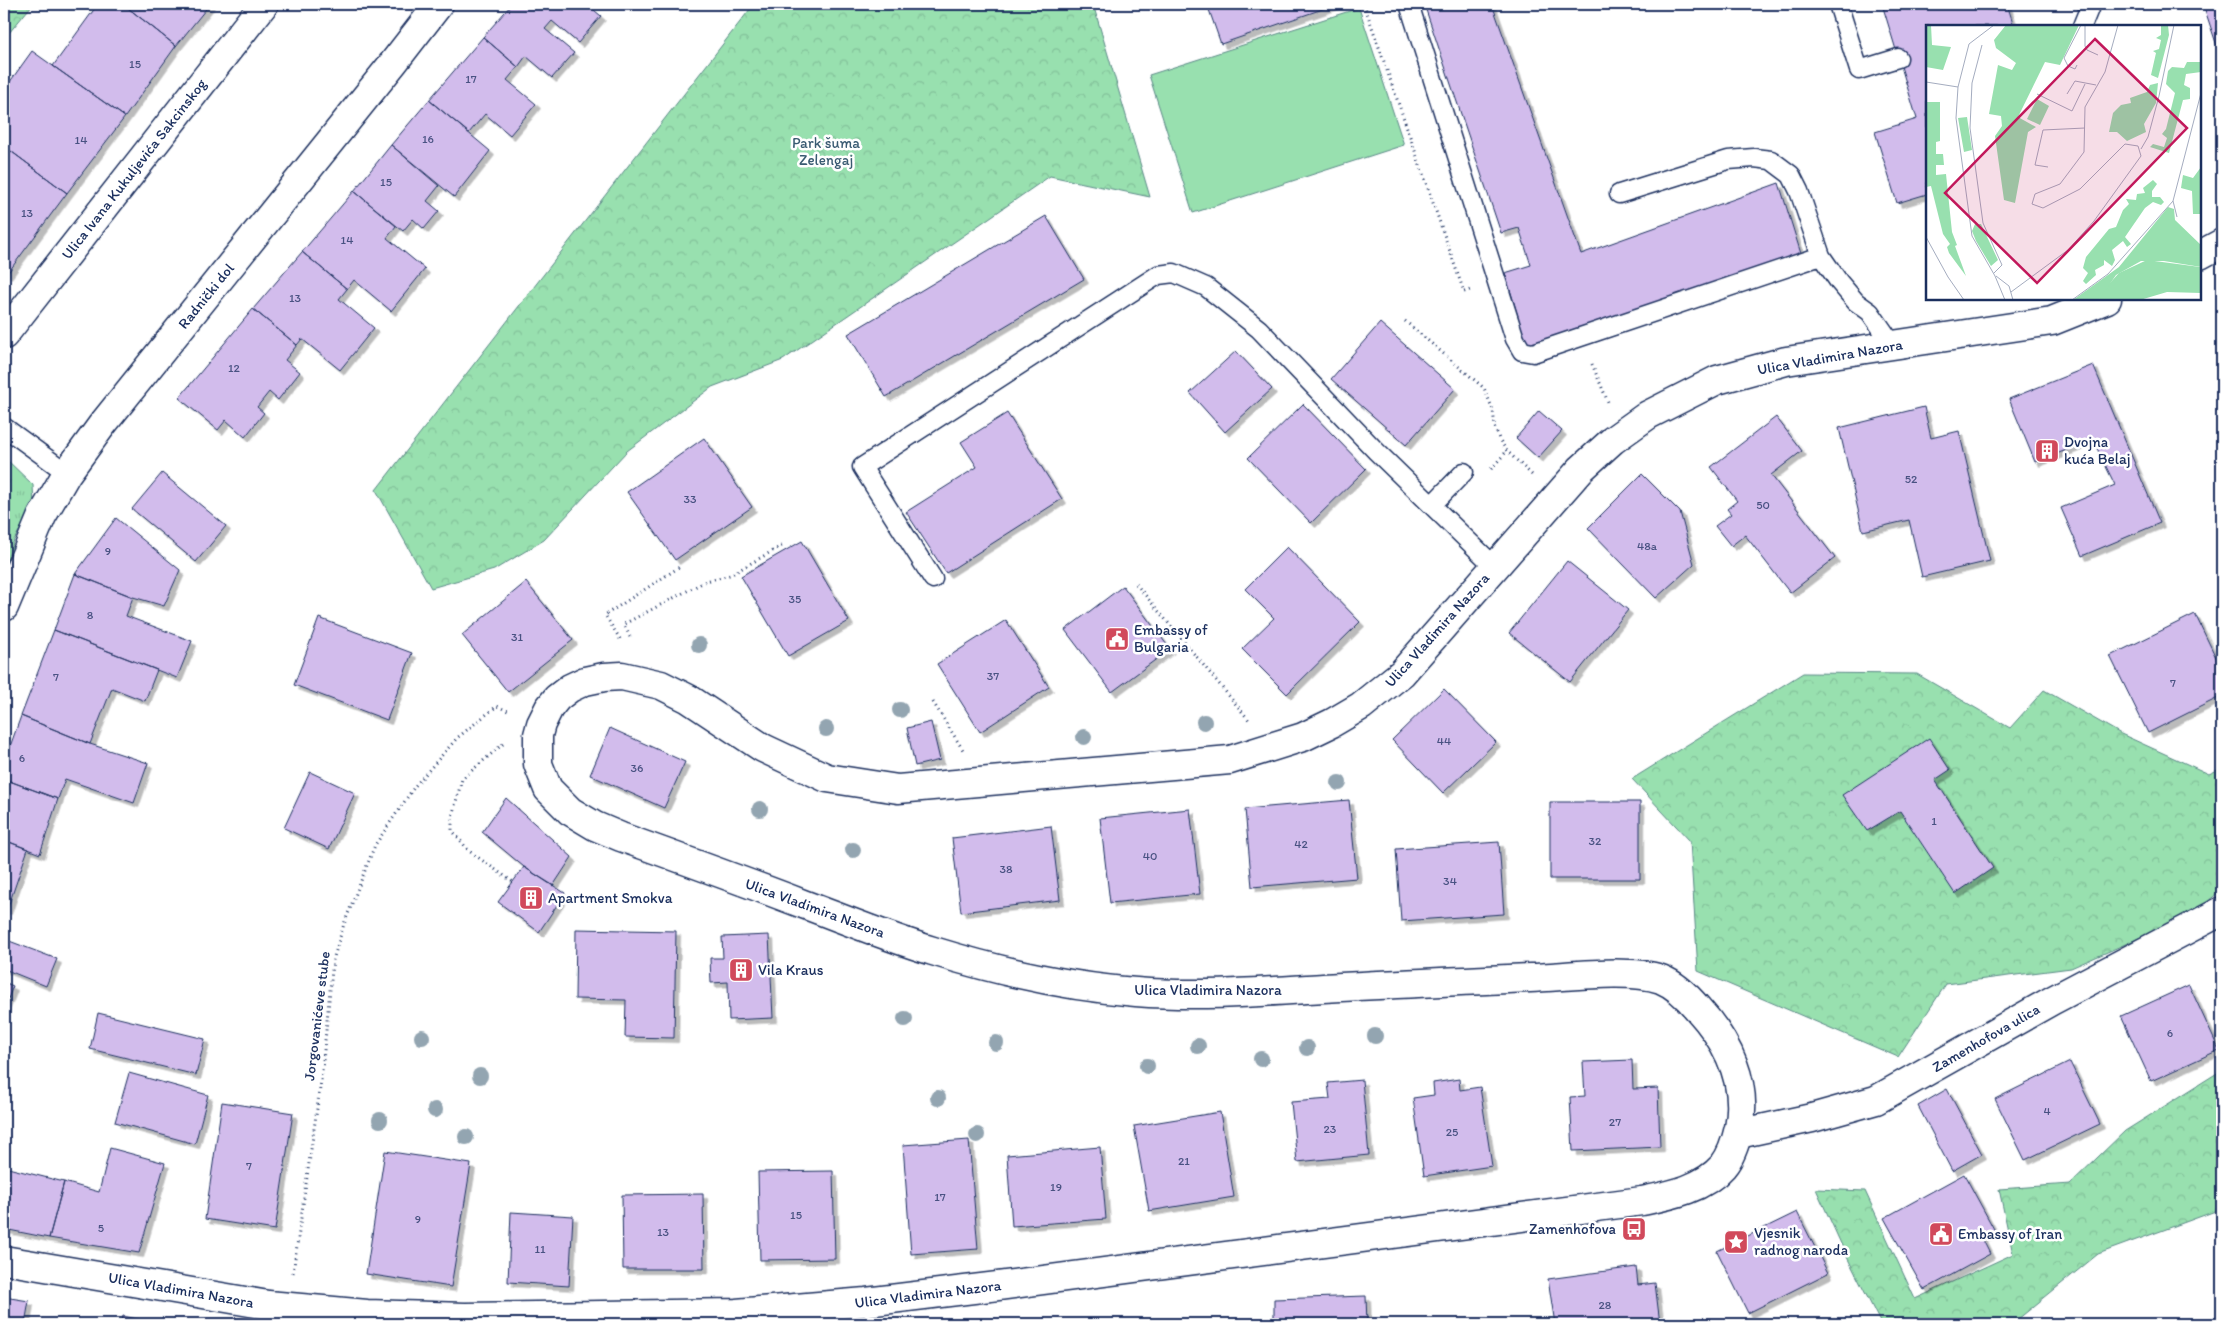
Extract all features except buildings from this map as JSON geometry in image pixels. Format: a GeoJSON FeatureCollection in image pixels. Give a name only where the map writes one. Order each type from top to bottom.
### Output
{"type":"FeatureCollection","features":[{"type":"Feature","properties":{"kind":"street","name":"Ulica Ivana Kukuljevića Sakcinskog"},"geometry":{"type":"LineString","coordinates":[[4,334],[264,4]]}},
{"type":"Feature","properties":{"kind":"street","name":"Radnički dol"},"geometry":{"type":"LineString","coordinates":[[4,607],[42,516],[67,473],[102,425],[439,4]]}},
{"type":"Feature","properties":{"kind":"street"},"geometry":{"type":"LineString","coordinates":[[2201,254],[2222,242]]}},
{"type":"Feature","properties":{"kind":"street","name":"Ulica Vladimira Nazora"},"geometry":{"type":"LineString","coordinates":[[4,1260],[268,1305],[367,1314],[465,1317],[650,1315],[802,1308],[1116,1271],[1642,1201],[1684,1191],[1711,1177],[1726,1162],[1738,1134],[1742,1116],[1742,1098],[1735,1065],[1711,1023],[1692,1001],[1675,987],[1662,980],[1630,974],[1233,994],[1136,992],[1004,970],[931,951],[595,826],[570,811],[548,788],[538,764],[538,735],[541,724],[557,698],[570,688],[585,681],[604,676],[622,676],[642,679],[661,685],[688,699],[763,748],[827,778],[898,789],[1230,760],[1304,736],[1332,723],[1382,690],[1402,672],[1581,469],[1613,440],[1648,415],[1717,380],[1786,361],[2052,321],[2105,300]]}},
{"type":"Feature","properties":{"kind":"street","name":"Zamenhofova ulica"},"geometry":{"type":"LineString","coordinates":[[1738,1134],[1812,1118],[1876,1100],[2053,1000],[2222,911]]}},
{"type":"Feature","properties":{"kind":"lane"},"geometry":{"type":"LineString","coordinates":[[1408,4],[1515,339],[1522,351],[1533,353],[1821,256]]}},
{"type":"Feature","properties":{"kind":"lane"},"geometry":{"type":"LineString","coordinates":[[1838,4],[1859,70],[1898,58]]}},
{"type":"Feature","properties":{"kind":"lane"},"geometry":{"type":"LineString","coordinates":[[2082,25],[2091,4]]}},
{"type":"Feature","properties":{"kind":"lane"},"geometry":{"type":"LineString","coordinates":[[1619,194],[1728,160],[1754,158],[1771,160],[1791,175],[1799,192],[1821,256],[1856,302],[1870,312],[1893,345]]}},
{"type":"Feature","properties":{"kind":"lane"},"geometry":{"type":"LineString","coordinates":[[933,579],[862,468],[1158,275],[1174,273],[1206,287],[1259,329],[1376,451],[1494,566]]}},
{"type":"Feature","properties":{"kind":"lane"},"geometry":{"type":"LineString","coordinates":[[4,426],[67,473]]}},
{"type":"Feature","properties":{"kind":"lane"},"geometry":{"type":"LineString","coordinates":[[1432,505],[1464,472]]}},
{"type":"Feature","properties":{"kind":"path"},"geometry":{"type":"LineString","coordinates":[[1364,4],[1464,292],[1497,282]]}},
{"type":"Feature","properties":{"kind":"path"},"geometry":{"type":"LineString","coordinates":[[1404,321],[1484,388],[1493,410],[1495,427],[1507,451],[1531,474]]}},
{"type":"Feature","properties":{"kind":"path"},"geometry":{"type":"LineString","coordinates":[[1591,361],[1605,396]]}},
{"type":"Feature","properties":{"kind":"path"},"geometry":{"type":"LineString","coordinates":[[1496,464],[1507,451]]}},
{"type":"Feature","properties":{"kind":"path"},"geometry":{"type":"LineString","coordinates":[[630,637],[624,624],[706,581],[730,575],[785,544]]}},
{"type":"Feature","properties":{"kind":"path"},"geometry":{"type":"LineString","coordinates":[[620,639],[605,615],[681,566]]}},
{"type":"Feature","properties":{"kind":"path"},"geometry":{"type":"LineString","coordinates":[[1136,584],[1249,720]]}},
{"type":"Feature","properties":{"kind":"path"},"geometry":{"type":"LineString","coordinates":[[933,702],[965,752]]}},
{"type":"Feature","properties":{"kind":"path","name":"Jorgovanićeve stube"},"geometry":{"type":"LineString","coordinates":[[292,1281],[320,1081],[334,960],[344,924],[375,845],[415,786],[456,738],[497,706],[515,713]]}},
{"type":"Feature","properties":{"kind":"path"},"geometry":{"type":"LineString","coordinates":[[508,741],[462,780],[452,830],[469,851],[513,882]]}},
{"type":"Feature","properties":{"kind":"green space"},"geometry":{"type":"Polygon","coordinates":[[[4,4],[33,4],[4,39],[4,4]]]}},
{"type":"Feature","properties":{"kind":"green space","name":"Park šuma Zelengaj"},"geometry":{"type":"Polygon","coordinates":[[[754,4],[1093,4],[1150,197],[1050,176],[783,360],[712,387],[627,451],[544,540],[494,570],[431,588],[376,490],[754,4]]]}},
{"type":"Feature","properties":{"kind":"green space"},"geometry":{"type":"Polygon","coordinates":[[[1359,8],[1404,145],[1193,213],[1149,75],[1359,8]]]}},
{"type":"Feature","properties":{"kind":"green space"},"geometry":{"type":"Polygon","coordinates":[[[4,457],[33,485],[34,505],[14,540],[4,569],[4,457]]]}},
{"type":"Feature","properties":{"kind":"green space"},"geometry":{"type":"Polygon","coordinates":[[[1803,673],[1917,674],[2010,728],[2044,690],[2121,734],[2209,774],[2222,768],[2222,890],[2189,916],[2071,968],[1946,984],[1898,1057],[1698,971],[1690,841],[1632,779],[1803,673]]]}},
{"type":"Feature","properties":{"kind":"green space"},"geometry":{"type":"Polygon","coordinates":[[[2222,1070],[2221,1209],[2098,1254],[2012,1324],[1881,1324],[1848,1259],[1816,1189],[1865,1191],[1915,1299],[2013,1254],[1999,1189],[2070,1184],[2125,1131],[2222,1070]]]}},
{"type":"Feature","properties":{"kind":"place","name":"Dvojna kuća Belaj"},"geometry":{"type":"Point","coordinates":[2047,451]}},
{"type":"Feature","properties":{"kind":"place","name":"Embassy of Bulgaria"},"geometry":{"type":"Point","coordinates":[1117,639]}},
{"type":"Feature","properties":{"kind":"place","name":"Apartment Smokva"},"geometry":{"type":"Point","coordinates":[531,898]}},
{"type":"Feature","properties":{"kind":"place","name":"Vila Kraus"},"geometry":{"type":"Point","coordinates":[741,970]}},
{"type":"Feature","properties":{"kind":"place","name":"Zamenhofova"},"geometry":{"type":"Point","coordinates":[1634,1229]}},
{"type":"Feature","properties":{"kind":"place","name":"Embassy of Iran"},"geometry":{"type":"Point","coordinates":[1941,1234]}},
{"type":"Feature","properties":{"kind":"place","name":"Vjesnik radnog naroda"},"geometry":{"type":"Point","coordinates":[1736,1242]}}]}
